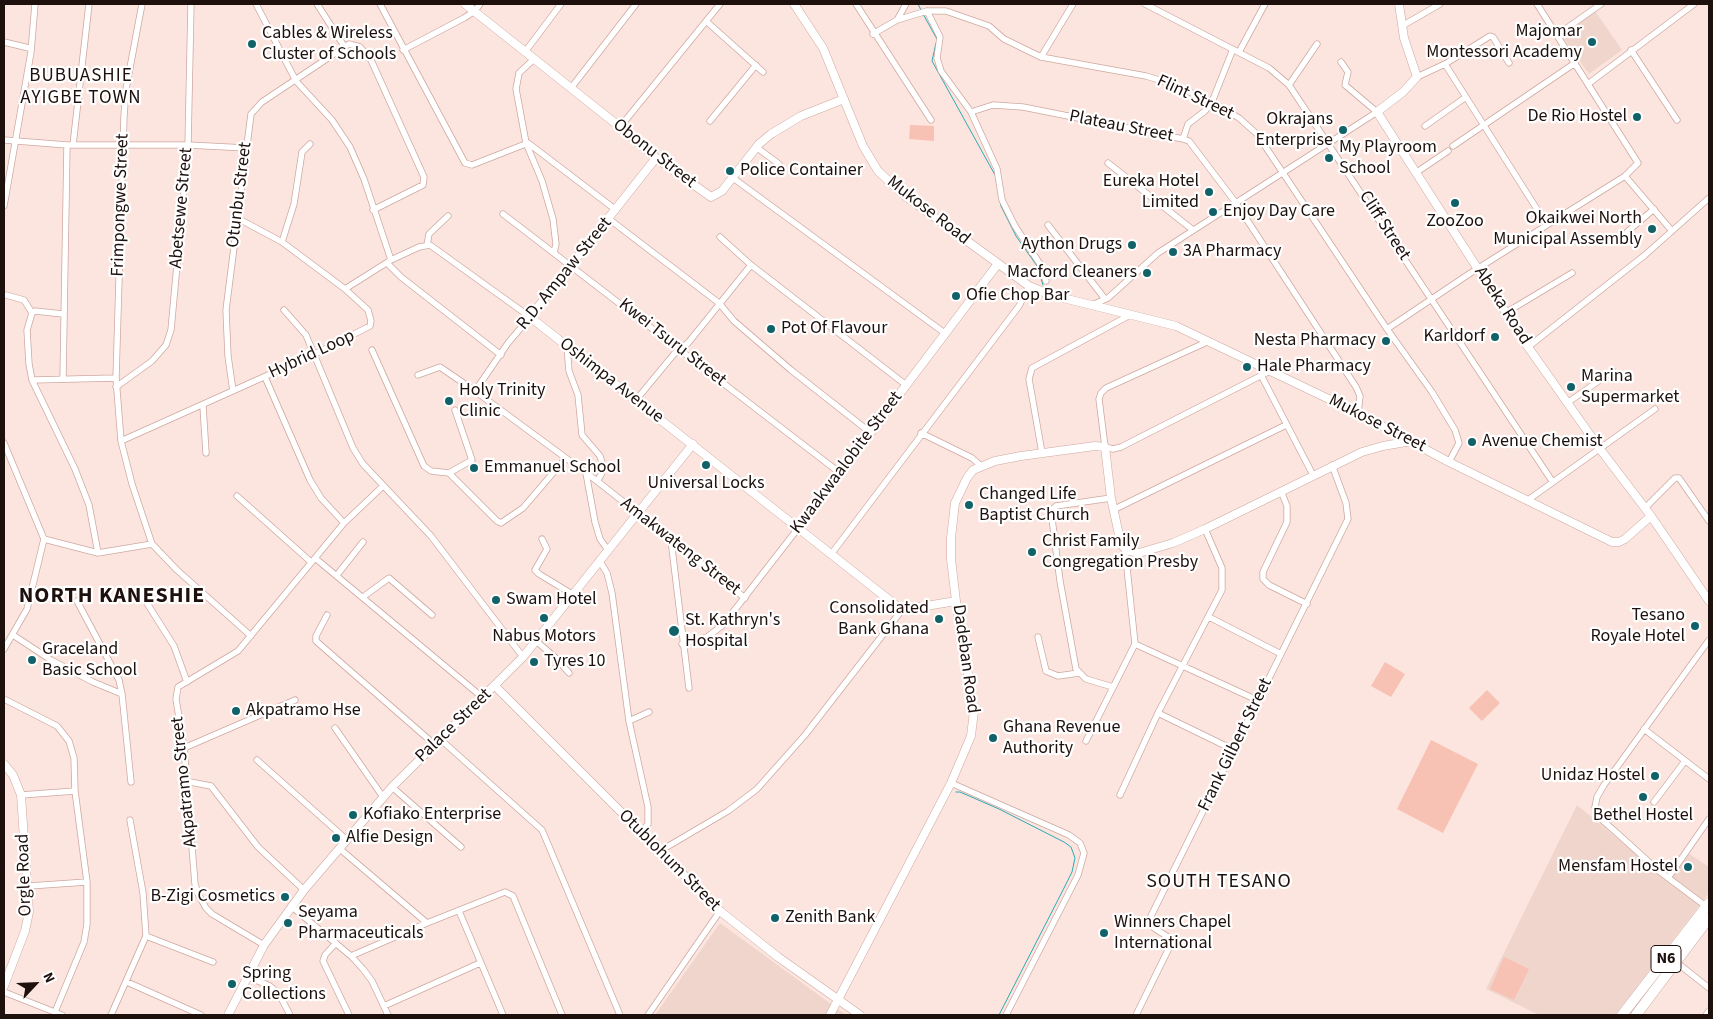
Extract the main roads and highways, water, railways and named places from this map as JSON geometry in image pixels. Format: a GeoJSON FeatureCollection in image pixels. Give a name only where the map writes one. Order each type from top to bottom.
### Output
{"type":"FeatureCollection","features":[{"type":"Feature","properties":{"kind":"highway","name":"N6"},"geometry":{"type":"LineString","coordinates":[[1622,1015],[1708,905]]}},
{"type":"Feature","properties":{"kind":"highway","name":"N6"},"geometry":{"type":"LineString","coordinates":[[1636,1015],[1709,918]]}},
{"type":"Feature","properties":{"kind":"waterway"},"geometry":{"type":"LineString","coordinates":[[918,4],[921,10]]}},
{"type":"Feature","properties":{"kind":"waterway"},"geometry":{"type":"LineString","coordinates":[[923,14],[937,39]]}},
{"type":"Feature","properties":{"kind":"waterway"},"geometry":{"type":"LineString","coordinates":[[936,43],[932,61],[995,175]]}},
{"type":"Feature","properties":{"kind":"waterway"},"geometry":{"type":"LineString","coordinates":[[996,179],[1001,206],[1016,236],[1037,266],[1043,285]]}},
{"type":"Feature","properties":{"kind":"waterway"},"geometry":{"type":"LineString","coordinates":[[956,792],[999,809],[1064,842],[1071,847],[1075,858],[1072,872],[999,1015]]}},
{"type":"Feature","properties":{"kind":"place","name":"Majomar Montessori Academy"},"geometry":{"type":"Point","coordinates":[1592,42]}},
{"type":"Feature","properties":{"kind":"place","name":"Cables & Wireless Cluster of Schools"},"geometry":{"type":"Point","coordinates":[252,44]}},
{"type":"Feature","properties":{"kind":"place","name":"De Rio Hostel"},"geometry":{"type":"Point","coordinates":[1637,117]}},
{"type":"Feature","properties":{"kind":"place","name":"Okrajans Enterprise"},"geometry":{"type":"Point","coordinates":[1343,130]}},
{"type":"Feature","properties":{"kind":"place","name":"My Playroom School"},"geometry":{"type":"Point","coordinates":[1329,158]}},
{"type":"Feature","properties":{"kind":"place","name":"Police Container"},"geometry":{"type":"Point","coordinates":[730,171]}},
{"type":"Feature","properties":{"kind":"place","name":"Eureka Hotel Limited"},"geometry":{"type":"Point","coordinates":[1209,192]}},
{"type":"Feature","properties":{"kind":"place","name":"ZooZoo"},"geometry":{"type":"Point","coordinates":[1455,203]}},
{"type":"Feature","properties":{"kind":"place","name":"Enjoy Day Care"},"geometry":{"type":"Point","coordinates":[1213,212]}},
{"type":"Feature","properties":{"kind":"place","name":"Okaikwei North Municipal Assembly"},"geometry":{"type":"Point","coordinates":[1652,229]}},
{"type":"Feature","properties":{"kind":"place","name":"Aython Drugs"},"geometry":{"type":"Point","coordinates":[1132,245]}},
{"type":"Feature","properties":{"kind":"place","name":"3A Pharmacy"},"geometry":{"type":"Point","coordinates":[1173,252]}},
{"type":"Feature","properties":{"kind":"place","name":"Macford Cleaners"},"geometry":{"type":"Point","coordinates":[1147,273]}},
{"type":"Feature","properties":{"kind":"place","name":"Ofie Chop Bar"},"geometry":{"type":"Point","coordinates":[956,296]}},
{"type":"Feature","properties":{"kind":"place","name":"Pot Of Flavour"},"geometry":{"type":"Point","coordinates":[771,329]}},
{"type":"Feature","properties":{"kind":"place","name":"Karldorf"},"geometry":{"type":"Point","coordinates":[1495,337]}},
{"type":"Feature","properties":{"kind":"place","name":"Nesta Pharmacy"},"geometry":{"type":"Point","coordinates":[1386,341]}},
{"type":"Feature","properties":{"kind":"place","name":"Hale Pharmacy"},"geometry":{"type":"Point","coordinates":[1247,367]}},
{"type":"Feature","properties":{"kind":"place","name":"Marina Supermarket"},"geometry":{"type":"Point","coordinates":[1571,387]}},
{"type":"Feature","properties":{"kind":"place","name":"Holy Trinity Clinic"},"geometry":{"type":"Point","coordinates":[449,401]}},
{"type":"Feature","properties":{"kind":"place","name":"Avenue Chemist"},"geometry":{"type":"Point","coordinates":[1472,442]}},
{"type":"Feature","properties":{"kind":"place","name":"Universal Locks"},"geometry":{"type":"Point","coordinates":[706,465]}},
{"type":"Feature","properties":{"kind":"place","name":"Emmanuel School"},"geometry":{"type":"Point","coordinates":[474,468]}},
{"type":"Feature","properties":{"kind":"place","name":"Changed Life Baptist Church"},"geometry":{"type":"Point","coordinates":[969,505]}},
{"type":"Feature","properties":{"kind":"place","name":"Christ Family Congregation Presby"},"geometry":{"type":"Point","coordinates":[1032,552]}},
{"type":"Feature","properties":{"kind":"place","name":"Swam Hotel"},"geometry":{"type":"Point","coordinates":[496,600]}},
{"type":"Feature","properties":{"kind":"place","name":"Nabus Motors"},"geometry":{"type":"Point","coordinates":[544,618]}},
{"type":"Feature","properties":{"kind":"place","name":"Consolidated Bank Ghana"},"geometry":{"type":"Point","coordinates":[939,619]}},
{"type":"Feature","properties":{"kind":"place","name":"Tesano Royale Hotel"},"geometry":{"type":"Point","coordinates":[1695,626]}},
{"type":"Feature","properties":{"kind":"place","name":"St. Kathryn's Hospital"},"geometry":{"type":"Point","coordinates":[674,631]}},
{"type":"Feature","properties":{"kind":"place","name":"Graceland Basic School"},"geometry":{"type":"Point","coordinates":[32,660]}},
{"type":"Feature","properties":{"kind":"place","name":"Tyres 10"},"geometry":{"type":"Point","coordinates":[534,662]}},
{"type":"Feature","properties":{"kind":"place","name":"Akpatramo Hse"},"geometry":{"type":"Point","coordinates":[236,711]}},
{"type":"Feature","properties":{"kind":"place","name":"Ghana Revenue Authority"},"geometry":{"type":"Point","coordinates":[993,738]}},
{"type":"Feature","properties":{"kind":"place","name":"Unidaz Hostel"},"geometry":{"type":"Point","coordinates":[1655,776]}},
{"type":"Feature","properties":{"kind":"place","name":"Bethel Hostel"},"geometry":{"type":"Point","coordinates":[1643,797]}},
{"type":"Feature","properties":{"kind":"place","name":"Kofiako Enterprise"},"geometry":{"type":"Point","coordinates":[353,815]}},
{"type":"Feature","properties":{"kind":"place","name":"Alfie Design"},"geometry":{"type":"Point","coordinates":[336,838]}},
{"type":"Feature","properties":{"kind":"place","name":"Mensfam Hostel"},"geometry":{"type":"Point","coordinates":[1688,867]}},
{"type":"Feature","properties":{"kind":"place","name":"B-Zigi Cosmetics"},"geometry":{"type":"Point","coordinates":[285,897]}},
{"type":"Feature","properties":{"kind":"place","name":"Zenith Bank"},"geometry":{"type":"Point","coordinates":[775,918]}},
{"type":"Feature","properties":{"kind":"place","name":"Seyama Pharmaceuticals"},"geometry":{"type":"Point","coordinates":[288,923]}},
{"type":"Feature","properties":{"kind":"place","name":"Winners Chapel International"},"geometry":{"type":"Point","coordinates":[1104,933]}},
{"type":"Feature","properties":{"kind":"place","name":"Spring Collections"},"geometry":{"type":"Point","coordinates":[232,984]}},
{"type":"Feature","properties":{"kind":"district","name":"BUBUASHIE AYIGBE TOWN"},"geometry":{"type":"Point","coordinates":[81,88]}},
{"type":"Feature","properties":{"kind":"district","name":"NORTH KANESHIE"},"geometry":{"type":"Point","coordinates":[112,597]}},
{"type":"Feature","properties":{"kind":"district","name":"SOUTH TESANO"},"geometry":{"type":"Point","coordinates":[1219,883]}}]}
